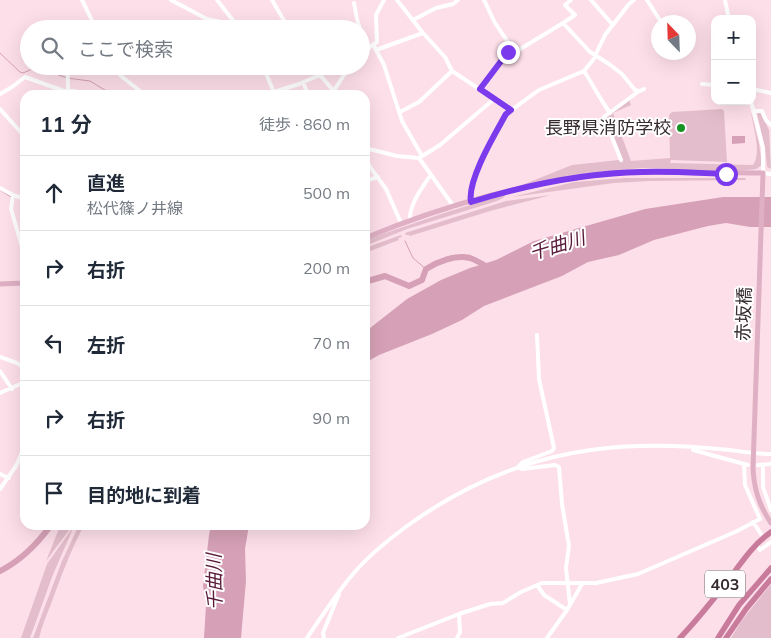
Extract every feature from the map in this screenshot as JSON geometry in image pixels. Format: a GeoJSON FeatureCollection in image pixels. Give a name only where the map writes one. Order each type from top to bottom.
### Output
{"type":"FeatureCollection","features":[{"type":"Feature","properties":{"kind":"highway","name":"403"},"geometry":{"type":"LineString","coordinates":[[680,638],[695,623],[756,545],[771,532]]}},
{"type":"Feature","properties":{"kind":"highway"},"geometry":{"type":"LineString","coordinates":[[718,638],[739,605],[771,568]]}},
{"type":"Feature","properties":{"kind":"highway"},"geometry":{"type":"LineString","coordinates":[[726,638],[746,609],[771,579]]}},
{"type":"Feature","properties":{"kind":"main road"},"geometry":{"type":"LineString","coordinates":[[370,236],[401,223],[471,202],[520,189],[603,174],[642,172],[763,176]]}},
{"type":"Feature","properties":{"kind":"main road","name":"赤坂橋"},"geometry":{"type":"LineString","coordinates":[[763,176],[753,452],[754,486],[758,499],[771,523]]}},
{"type":"Feature","properties":{"kind":"main road"},"geometry":{"type":"LineString","coordinates":[[0,284],[20,283]]}},
{"type":"Feature","properties":{"kind":"street"},"geometry":{"type":"LineString","coordinates":[[82,0],[92,20]]}},
{"type":"Feature","properties":{"kind":"street"},"geometry":{"type":"LineString","coordinates":[[171,0],[212,20]]}},
{"type":"Feature","properties":{"kind":"street"},"geometry":{"type":"LineString","coordinates":[[217,0],[233,20]]}},
{"type":"Feature","properties":{"kind":"street"},"geometry":{"type":"LineString","coordinates":[[272,0],[284,20]]}},
{"type":"Feature","properties":{"kind":"street"},"geometry":{"type":"LineString","coordinates":[[373,48],[378,42],[376,16],[384,0]]}},
{"type":"Feature","properties":{"kind":"street"},"geometry":{"type":"LineString","coordinates":[[398,0],[412,20],[445,57],[452,71],[511,110]]}},
{"type":"Feature","properties":{"kind":"street"},"geometry":{"type":"LineString","coordinates":[[412,20],[436,8],[453,4],[458,0]]}},
{"type":"Feature","properties":{"kind":"street"},"geometry":{"type":"LineString","coordinates":[[484,0],[494,23],[512,48],[517,51],[575,15],[560,0]]}},
{"type":"Feature","properties":{"kind":"street"},"geometry":{"type":"LineString","coordinates":[[565,5],[571,0]]}},
{"type":"Feature","properties":{"kind":"street"},"geometry":{"type":"LineString","coordinates":[[591,0],[613,25]]}},
{"type":"Feature","properties":{"kind":"street"},"geometry":{"type":"LineString","coordinates":[[471,202],[472,188],[485,152],[506,114],[539,90],[584,71],[605,35],[634,0]]}},
{"type":"Feature","properties":{"kind":"street"},"geometry":{"type":"LineString","coordinates":[[647,0],[656,15]]}},
{"type":"Feature","properties":{"kind":"street"},"geometry":{"type":"LineString","coordinates":[[724,0],[727,15]]}},
{"type":"Feature","properties":{"kind":"street"},"geometry":{"type":"LineString","coordinates":[[354,3],[357,20]]}},
{"type":"Feature","properties":{"kind":"street"},"geometry":{"type":"LineString","coordinates":[[563,23],[590,52],[610,64],[622,74],[635,90],[639,91]]}},
{"type":"Feature","properties":{"kind":"street"},"geometry":{"type":"LineString","coordinates":[[370,49],[423,33]]}},
{"type":"Feature","properties":{"kind":"street"},"geometry":{"type":"LineString","coordinates":[[370,44],[384,65],[393,98],[405,129],[430,176],[454,207]]}},
{"type":"Feature","properties":{"kind":"street"},"geometry":{"type":"LineString","coordinates":[[480,89],[512,48]]}},
{"type":"Feature","properties":{"kind":"street"},"geometry":{"type":"LineString","coordinates":[[400,112],[420,102],[452,71]]}},
{"type":"Feature","properties":{"kind":"street"},"geometry":{"type":"LineString","coordinates":[[584,71],[596,89],[600,100],[610,112]]}},
{"type":"Feature","properties":{"kind":"street"},"geometry":{"type":"LineString","coordinates":[[68,75],[69,90]]}},
{"type":"Feature","properties":{"kind":"street"},"geometry":{"type":"LineString","coordinates":[[120,75],[139,90]]}},
{"type":"Feature","properties":{"kind":"street"},"geometry":{"type":"LineString","coordinates":[[267,75],[274,90]]}},
{"type":"Feature","properties":{"kind":"street"},"geometry":{"type":"LineString","coordinates":[[283,90],[318,75]]}},
{"type":"Feature","properties":{"kind":"street"},"geometry":{"type":"LineString","coordinates":[[321,75],[331,90]]}},
{"type":"Feature","properties":{"kind":"street"},"geometry":{"type":"LineString","coordinates":[[336,90],[344,75]]}},
{"type":"Feature","properties":{"kind":"street"},"geometry":{"type":"LineString","coordinates":[[0,94],[25,77],[61,90]]}},
{"type":"Feature","properties":{"kind":"street"},"geometry":{"type":"LineString","coordinates":[[303,82],[306,90]]}},
{"type":"Feature","properties":{"kind":"street"},"geometry":{"type":"LineString","coordinates":[[702,84],[711,85]]}},
{"type":"Feature","properties":{"kind":"street"},"geometry":{"type":"LineString","coordinates":[[621,160],[604,117],[644,89]]}},
{"type":"Feature","properties":{"kind":"street"},"geometry":{"type":"LineString","coordinates":[[756,90],[771,93]]}},
{"type":"Feature","properties":{"kind":"street"},"geometry":{"type":"LineString","coordinates":[[370,149],[397,156],[421,157],[440,145],[494,99]]}},
{"type":"Feature","properties":{"kind":"street"},"geometry":{"type":"LineString","coordinates":[[752,105],[763,148],[763,176],[771,174]]}},
{"type":"Feature","properties":{"kind":"street"},"geometry":{"type":"LineString","coordinates":[[0,108],[20,131]]}},
{"type":"Feature","properties":{"kind":"street"},"geometry":{"type":"LineString","coordinates":[[753,110],[760,109],[771,125]]}},
{"type":"Feature","properties":{"kind":"street"},"geometry":{"type":"LineString","coordinates":[[370,163],[386,189],[401,223]]}},
{"type":"Feature","properties":{"kind":"street"},"geometry":{"type":"LineString","coordinates":[[410,220],[415,200],[430,176]]}},
{"type":"Feature","properties":{"kind":"street"},"geometry":{"type":"LineString","coordinates":[[370,179],[378,177]]}},
{"type":"Feature","properties":{"kind":"street"},"geometry":{"type":"LineString","coordinates":[[0,188],[20,197]]}},
{"type":"Feature","properties":{"kind":"street"},"geometry":{"type":"LineString","coordinates":[[13,195],[11,209],[20,240]]}},
{"type":"Feature","properties":{"kind":"street"},"geometry":{"type":"LineString","coordinates":[[518,467],[523,462],[552,451],[554,448],[540,382],[537,335]]}},
{"type":"Feature","properties":{"kind":"street"},"geometry":{"type":"LineString","coordinates":[[0,358],[20,365]]}},
{"type":"Feature","properties":{"kind":"street"},"geometry":{"type":"LineString","coordinates":[[0,371],[12,389]]}},
{"type":"Feature","properties":{"kind":"street"},"geometry":{"type":"LineString","coordinates":[[0,393],[20,385]]}},
{"type":"Feature","properties":{"kind":"street"},"geometry":{"type":"LineString","coordinates":[[307,638],[327,606],[340,590],[364,562],[384,544],[428,510],[455,494],[518,467],[549,458],[597,448],[639,446],[730,450],[771,454]]}},
{"type":"Feature","properties":{"kind":"street"},"geometry":{"type":"LineString","coordinates":[[398,638],[459,614],[490,604],[503,603],[521,592],[542,583],[582,584],[638,574],[760,519],[745,484],[746,464],[686,448]]}},
{"type":"Feature","properties":{"kind":"street"},"geometry":{"type":"LineString","coordinates":[[0,490],[20,457]]}},
{"type":"Feature","properties":{"kind":"street"},"geometry":{"type":"LineString","coordinates":[[771,464],[760,465],[763,487],[771,510]]}},
{"type":"Feature","properties":{"kind":"street"},"geometry":{"type":"LineString","coordinates":[[518,467],[522,469],[556,465],[559,468],[562,504],[569,546],[566,568],[570,604]]}},
{"type":"Feature","properties":{"kind":"street"},"geometry":{"type":"LineString","coordinates":[[0,474],[9,478]]}},
{"type":"Feature","properties":{"kind":"street"},"geometry":{"type":"LineString","coordinates":[[753,522],[763,537]]}},
{"type":"Feature","properties":{"kind":"street"},"geometry":{"type":"LineString","coordinates":[[756,545],[760,550],[771,542]]}},
{"type":"Feature","properties":{"kind":"street"},"geometry":{"type":"LineString","coordinates":[[546,638],[567,610],[582,584]]}},
{"type":"Feature","properties":{"kind":"street"},"geometry":{"type":"LineString","coordinates":[[537,585],[544,596],[567,610]]}},
{"type":"Feature","properties":{"kind":"street"},"geometry":{"type":"LineString","coordinates":[[324,638],[322,633],[340,590]]}},
{"type":"Feature","properties":{"kind":"street"},"geometry":{"type":"LineString","coordinates":[[457,638],[460,632],[459,614]]}},
{"type":"Feature","properties":{"kind":"shaded area"},"geometry":{"type":"Polygon","coordinates":[[[629,99],[631,105],[613,113],[631,161],[670,158],[669,115],[672,112],[722,109],[724,111],[727,162],[671,160],[670,163],[753,165],[756,160],[757,147],[751,112],[759,143],[762,165],[756,169],[738,171],[644,168],[603,171],[517,187],[572,165],[619,160],[623,163],[605,117],[629,99]]]}},
{"type":"Feature","properties":{"kind":"shaded area"},"geometry":{"type":"Polygon","coordinates":[[[760,112],[769,130],[771,169],[767,167],[765,148],[757,114],[760,112]]]}},
{"type":"Feature","properties":{"kind":"shaded area"},"geometry":{"type":"Polygon","coordinates":[[[625,178],[746,178],[745,180],[614,183],[512,197],[574,182],[625,178]]]}},
{"type":"Feature","properties":{"kind":"shaded area"},"geometry":{"type":"Polygon","coordinates":[[[506,194],[497,201],[407,229],[370,244],[370,238],[506,194]]]}},
{"type":"Feature","properties":{"kind":"shaded area"},"geometry":{"type":"Polygon","coordinates":[[[551,195],[490,211],[410,236],[405,233],[506,201],[551,195]]]}},
{"type":"Feature","properties":{"kind":"shaded area"},"geometry":{"type":"Polygon","coordinates":[[[401,235],[402,237],[398,238],[399,240],[370,251],[370,246],[401,235]]]}},
{"type":"Feature","properties":{"kind":"shaded area"},"geometry":{"type":"Polygon","coordinates":[[[58,530],[69,530],[46,561],[58,530]]]}},
{"type":"Feature","properties":{"kind":"shaded area"},"geometry":{"type":"Polygon","coordinates":[[[72,530],[52,577],[30,638],[21,638],[47,564],[72,530]]]}},
{"type":"Feature","properties":{"kind":"shaded area"},"geometry":{"type":"Polygon","coordinates":[[[77,530],[82,530],[44,621],[39,638],[33,638],[62,561],[77,530]]]}},
{"type":"Feature","properties":{"kind":"shaded area"},"geometry":{"type":"Polygon","coordinates":[[[771,584],[771,638],[731,638],[742,620],[771,584]]]}},
{"type":"Feature","properties":{"kind":"water"},"geometry":{"type":"Polygon","coordinates":[[[732,136],[745,136],[745,143],[732,144],[732,136]]]}},
{"type":"Feature","properties":{"kind":"water","name":"千曲川"},"geometry":{"type":"Polygon","coordinates":[[[723,197],[771,197],[771,227],[750,227],[726,223],[654,240],[619,255],[588,262],[562,276],[484,306],[462,320],[370,360],[370,328],[407,299],[441,280],[496,260],[534,241],[645,209],[723,197]]]}},
{"type":"Feature","properties":{"kind":"water","name":"千曲川"},"geometry":{"type":"Polygon","coordinates":[[[210,530],[248,530],[245,549],[246,581],[241,638],[204,638],[206,605],[203,586],[210,530]]]}},
{"type":"Feature","properties":{"kind":"waterway"},"geometry":{"type":"LineString","coordinates":[[0,53],[20,72]]}},
{"type":"Feature","properties":{"kind":"waterway"},"geometry":{"type":"LineString","coordinates":[[59,75],[90,81],[105,90]]}},
{"type":"Feature","properties":{"kind":"waterway"},"geometry":{"type":"LineString","coordinates":[[0,190],[11,197]]}},
{"type":"Feature","properties":{"kind":"waterway"},"geometry":{"type":"LineString","coordinates":[[405,241],[413,258],[426,269]]}},
{"type":"Feature","properties":{"kind":"waterway"},"geometry":{"type":"LineString","coordinates":[[370,280],[385,276],[409,286],[422,280],[426,269],[430,266],[447,259],[459,257],[470,258],[488,267]]}},
{"type":"Feature","properties":{"kind":"waterway"},"geometry":{"type":"LineString","coordinates":[[0,571],[28,551],[47,530]]}},
{"type":"Feature","properties":{"kind":"place","name":"長野県消防学校"},"geometry":{"type":"Point","coordinates":[681,128]}},
{"type":"Feature","properties":{"kind":"route"},"geometry":{"type":"LineString","coordinates":[[508,52],[480,89],[511,110],[506,114],[485,152],[472,188],[471,202],[510,191],[596,175],[642,172],[726,174]]}}]}
